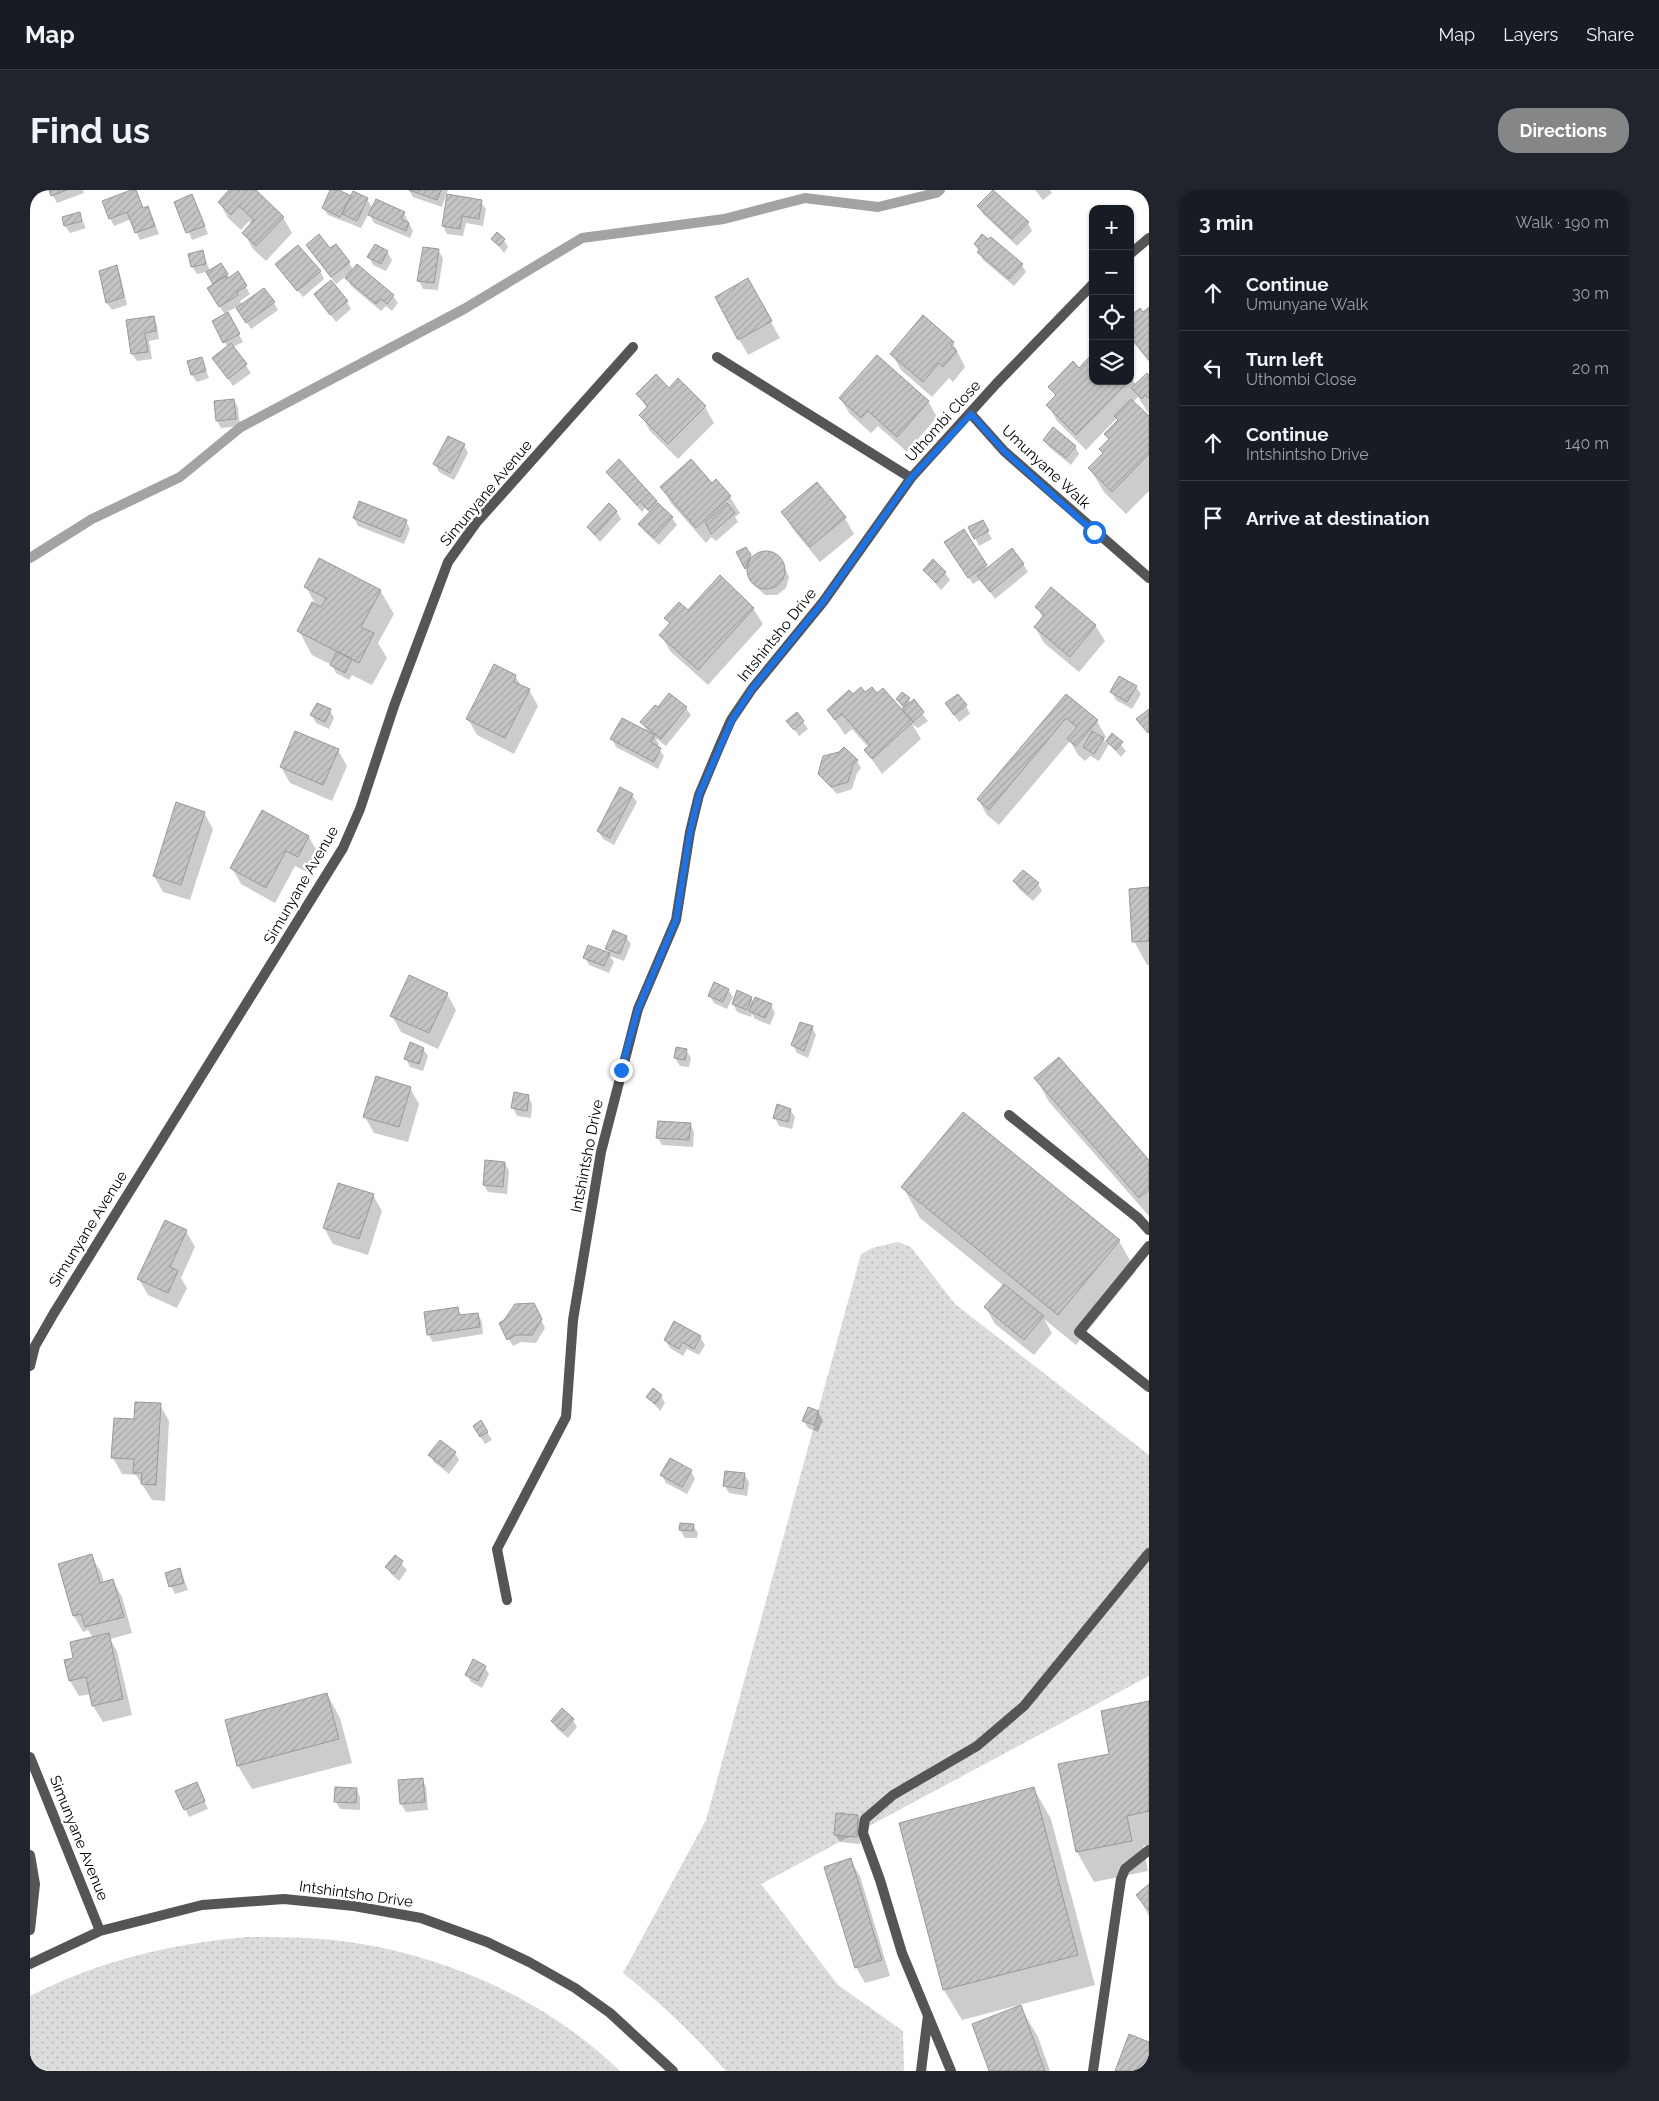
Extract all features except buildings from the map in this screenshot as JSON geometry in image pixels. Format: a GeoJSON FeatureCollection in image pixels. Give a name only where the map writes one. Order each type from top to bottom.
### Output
{"type":"FeatureCollection","features":[{"type":"Feature","properties":{"kind":"street"},"geometry":{"type":"LineString","coordinates":[[1134,251],[1149,238]]}},
{"type":"Feature","properties":{"kind":"street","name":"Uthombi Close"},"geometry":{"type":"LineString","coordinates":[[718,356],[911,478],[971,414],[996,384],[1089,288]]}},
{"type":"Feature","properties":{"kind":"street","name":"Simunyane Avenue"},"geometry":{"type":"LineString","coordinates":[[30,1366],[35,1346],[54,1313],[343,848],[360,809],[394,706],[448,562],[476,523],[633,347]]}},
{"type":"Feature","properties":{"kind":"street","name":"Umunyane Walk"},"geometry":{"type":"LineString","coordinates":[[971,414],[1004,451],[1149,578]]}},
{"type":"Feature","properties":{"kind":"street","name":"Intshintsho Drive"},"geometry":{"type":"LineString","coordinates":[[507,1600],[497,1549],[566,1417],[573,1320],[601,1152],[638,1009],[676,920],[690,832],[699,795],[732,720],[747,697],[823,602],[911,478]]}},
{"type":"Feature","properties":{"kind":"street"},"geometry":{"type":"LineString","coordinates":[[1009,1114],[1138,1218],[1149,1230]]}},
{"type":"Feature","properties":{"kind":"street"},"geometry":{"type":"LineString","coordinates":[[1149,1246],[1079,1332],[1149,1387]]}},
{"type":"Feature","properties":{"kind":"street"},"geometry":{"type":"LineString","coordinates":[[951,2071],[902,1953],[880,1880],[863,1833],[865,1818],[893,1795],[977,1746],[1024,1706],[1149,1553]]}},
{"type":"Feature","properties":{"kind":"street","name":"Simunyane Avenue"},"geometry":{"type":"LineString","coordinates":[[30,1757],[100,1930]]}},
{"type":"Feature","properties":{"kind":"street"},"geometry":{"type":"LineString","coordinates":[[1093,2071],[1121,1879],[1125,1869],[1149,1850]]}},
{"type":"Feature","properties":{"kind":"street"},"geometry":{"type":"LineString","coordinates":[[30,1855],[35,1884],[30,1930]]}},
{"type":"Feature","properties":{"kind":"street","name":"Intshintsho Drive"},"geometry":{"type":"LineString","coordinates":[[30,1964],[100,1930],[202,1905],[284,1899],[354,1906],[421,1918],[487,1942],[529,1962],[575,1988],[610,2013],[673,2071]]}},
{"type":"Feature","properties":{"kind":"street"},"geometry":{"type":"LineString","coordinates":[[921,2071],[928,2014]]}},
{"type":"Feature","properties":{"kind":"shaded area"},"geometry":{"type":"Polygon","coordinates":[[[898,1242],[911,1247],[955,1304],[1149,1455],[1149,1676],[761,1884],[838,1985],[903,2031],[904,2071],[726,2071],[677,2020],[623,1973],[706,1820],[861,1254],[872,1248],[898,1242]]]}},
{"type":"Feature","properties":{"kind":"shaded area"},"geometry":{"type":"Polygon","coordinates":[[[246,1937],[336,1940],[423,1958],[495,1985],[529,2003],[561,2023],[592,2046],[620,2071],[30,2071],[30,1996],[82,1973],[135,1956],[190,1944],[246,1937]]]}},
{"type":"Feature","properties":{"kind":"waterway"},"geometry":{"type":"LineString","coordinates":[[30,558],[92,519],[180,477],[241,427],[464,309],[582,238],[724,219],[805,198],[878,207],[936,193],[940,190]]}},
{"type":"Feature","properties":{"kind":"route"},"geometry":{"type":"LineString","coordinates":[[621,1070],[638,1009],[676,920],[690,832],[699,795],[732,720],[752,689],[823,602],[911,478],[971,414],[1004,451],[1094,532]]}}]}
